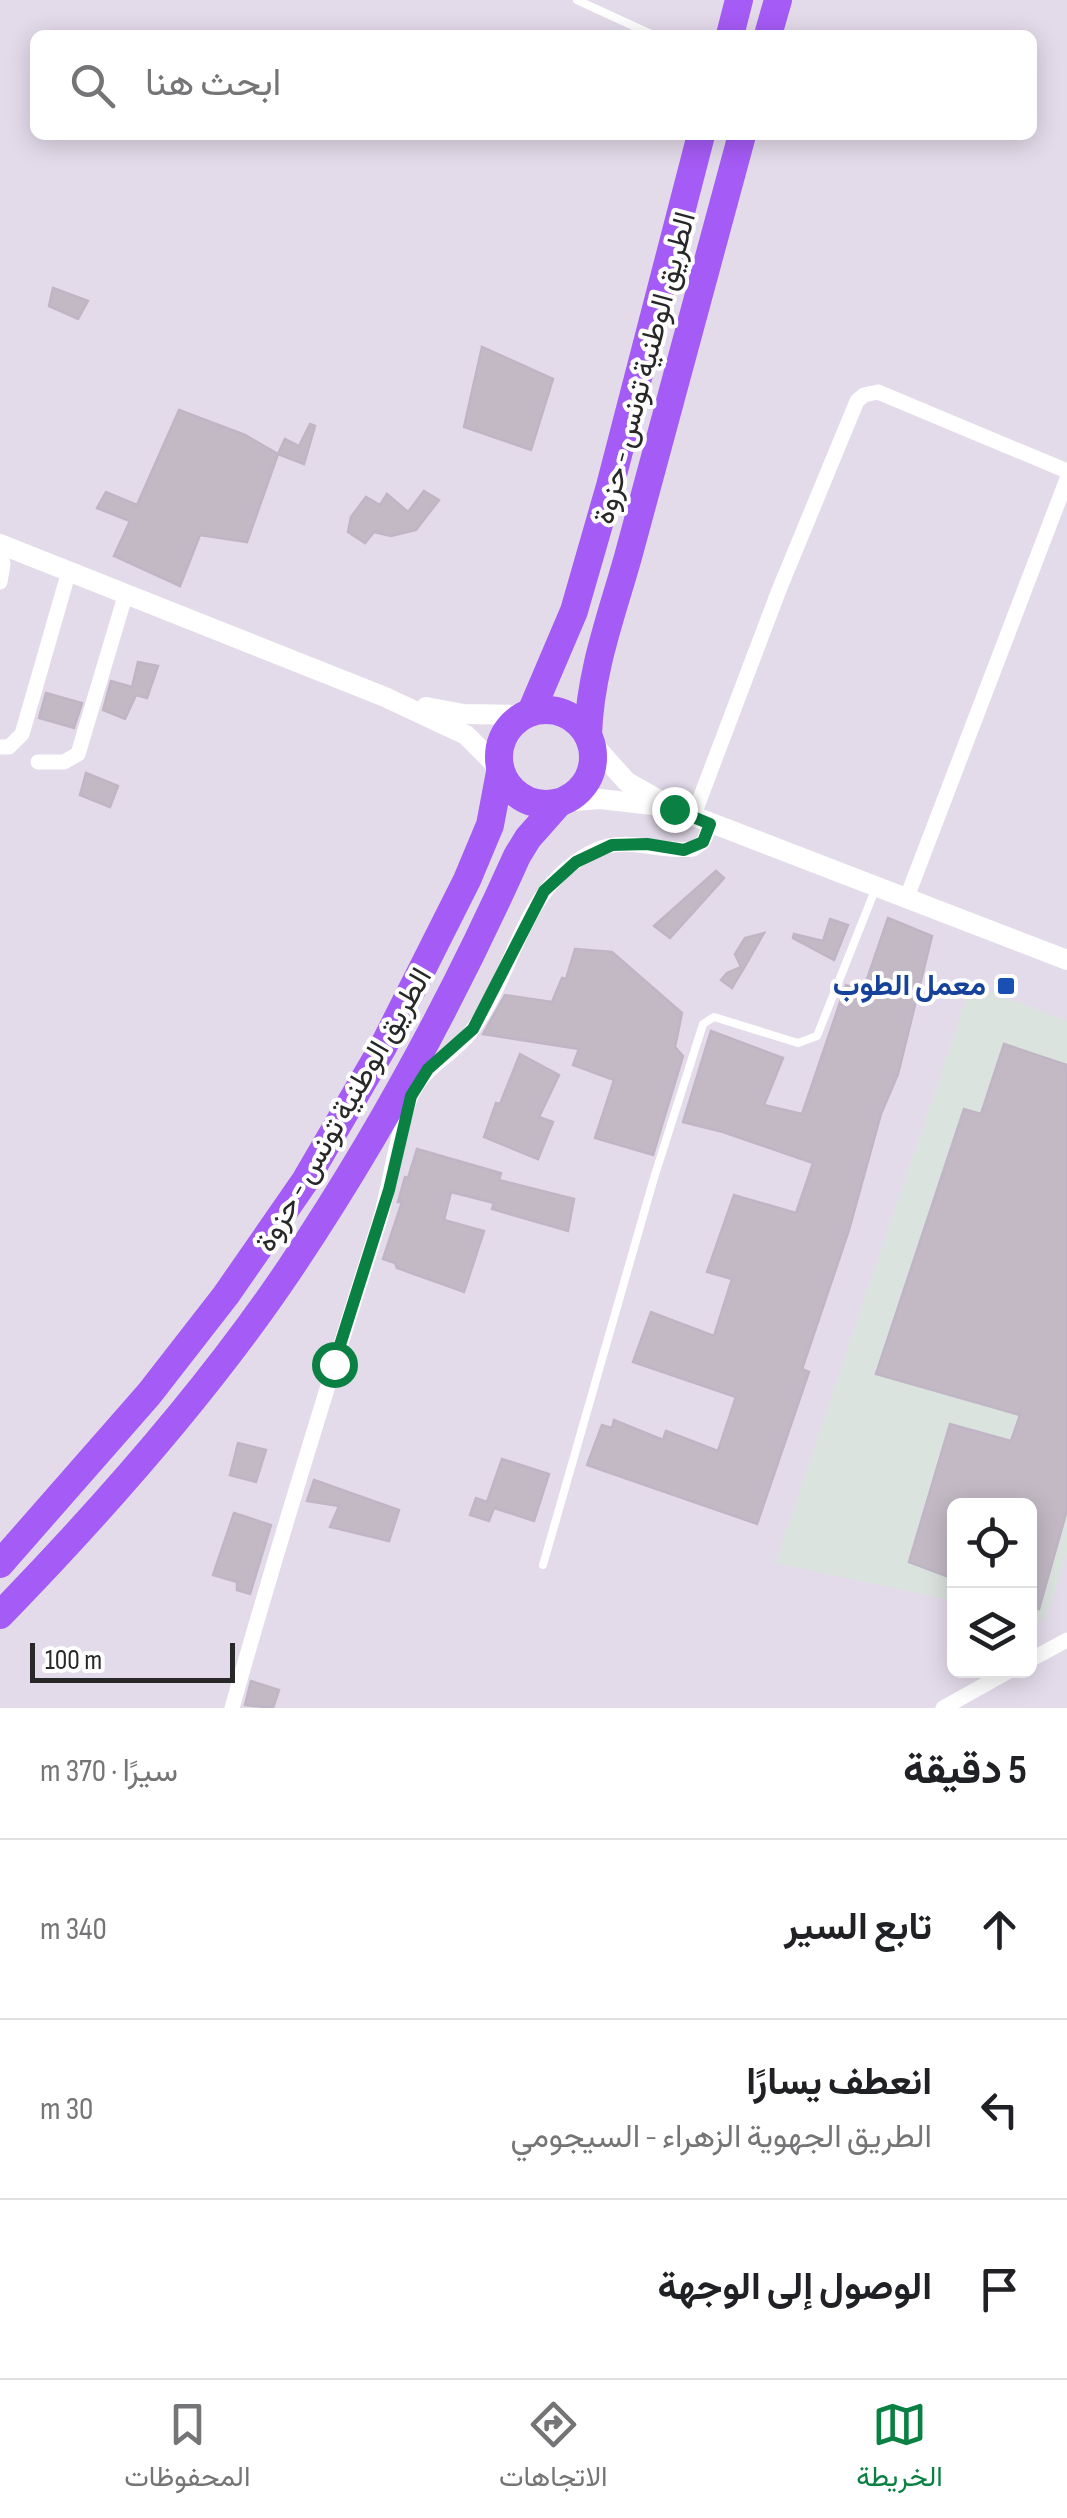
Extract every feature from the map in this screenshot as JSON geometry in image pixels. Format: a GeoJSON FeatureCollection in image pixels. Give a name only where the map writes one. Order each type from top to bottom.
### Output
{"type":"FeatureCollection","features":[{"type":"Feature","properties":{"kind":"highway"},"geometry":{"type":"LineString","coordinates":[[731,30],[739,0]]}},
{"type":"Feature","properties":{"kind":"highway"},"geometry":{"type":"LineString","coordinates":[[769,30],[778,0]]}},
{"type":"Feature","properties":{"kind":"highway","name":"الطريق الوطنية تونس - حزوة"},"geometry":{"type":"LineString","coordinates":[[527,714],[574,611],[700,140]]}},
{"type":"Feature","properties":{"kind":"highway","name":"الطريق الوطنية تونس - حزوة"},"geometry":{"type":"LineString","coordinates":[[589,738],[593,678],[604,628],[627,559],[741,140]]}},
{"type":"Feature","properties":{"kind":"highway"},"geometry":{"type":"LineString","coordinates":[[548,710],[564,713],[578,722],[589,738],[592,770],[575,794],[560,802],[530,802],[507,785],[500,770],[498,752],[502,738],[527,714],[548,710]]}},
{"type":"Feature","properties":{"kind":"highway","name":"الطريق الوطنية تونس - حزوة"},"geometry":{"type":"LineString","coordinates":[[0,1564],[149,1394],[236,1280],[304,1180],[383,1047],[468,880],[490,826],[500,770]]}},
{"type":"Feature","properties":{"kind":"highway","name":"الطريق الوطنية تونس - حزوة"},"geometry":{"type":"LineString","coordinates":[[0,1615],[92,1518],[180,1413],[289,1270],[349,1177],[419,1055],[528,838],[560,802]]}},
{"type":"Feature","properties":{"kind":"main road"},"geometry":{"type":"LineString","coordinates":[[0,544],[385,697],[466,736],[500,770]]}},
{"type":"Feature","properties":{"kind":"main road"},"geometry":{"type":"LineString","coordinates":[[385,697],[464,714],[527,714]]}},
{"type":"Feature","properties":{"kind":"main road"},"geometry":{"type":"LineString","coordinates":[[589,738],[627,782],[693,817],[1067,960]]}},
{"type":"Feature","properties":{"kind":"main road"},"geometry":{"type":"LineString","coordinates":[[560,802],[600,799],[693,817]]}},
{"type":"Feature","properties":{"kind":"street"},"geometry":{"type":"LineString","coordinates":[[232,1708],[389,1190],[404,1114],[419,1080],[473,1029],[532,908],[559,876],[595,851],[612,845],[692,849],[703,842],[693,817],[856,401],[878,392],[1067,471]]}},
{"type":"Feature","properties":{"kind":"street"},"geometry":{"type":"LineString","coordinates":[[907,897],[1067,479]]}},
{"type":"Feature","properties":{"kind":"street"},"geometry":{"type":"LineString","coordinates":[[0,552],[0,582]]}},
{"type":"Feature","properties":{"kind":"street"},"geometry":{"type":"LineString","coordinates":[[0,747],[9,747],[22,734],[68,571]]}},
{"type":"Feature","properties":{"kind":"street"},"geometry":{"type":"LineString","coordinates":[[38,762],[64,762],[81,748],[126,593]]}},
{"type":"Feature","properties":{"kind":"street"},"geometry":{"type":"LineString","coordinates":[[1037,1656],[1067,1640]]}},
{"type":"Feature","properties":{"kind":"street"},"geometry":{"type":"LineString","coordinates":[[943,1708],[997,1678]]}},
{"type":"Feature","properties":{"kind":"lane"},"geometry":{"type":"LineString","coordinates":[[577,0],[642,30]]}},
{"type":"Feature","properties":{"kind":"lane"},"geometry":{"type":"LineString","coordinates":[[542,1566],[702,1024],[714,1017],[798,1043],[818,1036],[876,886]]}},
{"type":"Feature","properties":{"kind":"shaded area"},"geometry":{"type":"Polygon","coordinates":[[[971,984],[1067,1021],[1067,1556],[1045,1620],[1037,1618],[1037,1498],[947,1498],[947,1600],[775,1563],[971,984]]]}},
{"type":"Feature","properties":{"kind":"building"},"geometry":{"type":"Polygon","coordinates":[[[53,288],[88,301],[78,319],[49,306],[53,288]]]}},
{"type":"Feature","properties":{"kind":"building"},"geometry":{"type":"Polygon","coordinates":[[[482,347],[553,379],[531,450],[464,427],[482,347]]]}},
{"type":"Feature","properties":{"kind":"building"},"geometry":{"type":"Polygon","coordinates":[[[179,410],[245,435],[278,454],[247,542],[200,535],[180,586],[114,556],[130,521],[97,508],[106,492],[137,505],[179,410]]]}},
{"type":"Feature","properties":{"kind":"building"},"geometry":{"type":"Polygon","coordinates":[[[310,424],[315,426],[304,464],[278,454],[285,439],[299,446],[310,424]]]}},
{"type":"Feature","properties":{"kind":"building"},"geometry":{"type":"Polygon","coordinates":[[[424,491],[439,500],[416,530],[391,536],[374,532],[365,543],[348,532],[351,517],[366,497],[380,505],[387,494],[408,512],[424,491]]]}},
{"type":"Feature","properties":{"kind":"building"},"geometry":{"type":"Polygon","coordinates":[[[138,662],[158,666],[147,698],[136,695],[125,719],[103,710],[111,681],[132,687],[138,662]]]}},
{"type":"Feature","properties":{"kind":"building"},"geometry":{"type":"Polygon","coordinates":[[[46,693],[82,703],[74,728],[39,718],[46,693]]]}},
{"type":"Feature","properties":{"kind":"building"},"geometry":{"type":"Polygon","coordinates":[[[86,773],[118,786],[110,807],[80,795],[86,773]]]}},
{"type":"Feature","properties":{"kind":"building"},"geometry":{"type":"Polygon","coordinates":[[[716,871],[724,878],[670,938],[654,926],[716,871]]]}},
{"type":"Feature","properties":{"kind":"building"},"geometry":{"type":"Polygon","coordinates":[[[888,918],[932,936],[898,1074],[881,1114],[849,1230],[802,1369],[809,1372],[757,1524],[587,1465],[602,1425],[612,1428],[614,1420],[663,1440],[666,1431],[718,1451],[736,1397],[633,1362],[651,1312],[714,1336],[732,1279],[707,1272],[734,1195],[796,1213],[813,1163],[683,1122],[711,1031],[783,1058],[764,1105],[802,1114],[846,985],[863,991],[888,918]]]}},
{"type":"Feature","properties":{"kind":"building"},"geometry":{"type":"Polygon","coordinates":[[[830,919],[848,925],[834,960],[793,938],[794,934],[823,941],[830,919]]]}},
{"type":"Feature","properties":{"kind":"building"},"geometry":{"type":"Polygon","coordinates":[[[764,933],[732,988],[721,980],[741,967],[735,954],[745,938],[764,933]]]}},
{"type":"Feature","properties":{"kind":"building"},"geometry":{"type":"Polygon","coordinates":[[[575,949],[612,952],[682,1013],[675,1047],[683,1056],[653,1155],[595,1138],[614,1080],[573,1065],[579,1049],[483,1034],[505,995],[552,1002],[562,978],[566,979],[575,949]]]}},
{"type":"Feature","properties":{"kind":"building"},"geometry":{"type":"Polygon","coordinates":[[[1004,1044],[1067,1065],[1067,1510],[1039,1609],[1037,1498],[947,1498],[947,1576],[909,1562],[950,1424],[1011,1441],[1020,1415],[876,1374],[964,1109],[981,1114],[1004,1044]]]}},
{"type":"Feature","properties":{"kind":"building"},"geometry":{"type":"Polygon","coordinates":[[[520,1054],[559,1075],[539,1117],[553,1122],[538,1159],[484,1137],[520,1054]]]}},
{"type":"Feature","properties":{"kind":"building"},"geometry":{"type":"Polygon","coordinates":[[[417,1149],[501,1173],[499,1180],[574,1199],[568,1231],[492,1209],[494,1203],[451,1192],[444,1220],[484,1231],[464,1292],[397,1268],[395,1263],[383,1259],[402,1202],[398,1202],[405,1177],[408,1178],[417,1149]]]}},
{"type":"Feature","properties":{"kind":"building"},"geometry":{"type":"Polygon","coordinates":[[[238,1443],[266,1450],[256,1482],[230,1475],[238,1443]]]}},
{"type":"Feature","properties":{"kind":"building"},"geometry":{"type":"Polygon","coordinates":[[[502,1459],[549,1474],[534,1521],[494,1508],[489,1521],[470,1515],[476,1498],[487,1502],[502,1459]]]}},
{"type":"Feature","properties":{"kind":"building"},"geometry":{"type":"Polygon","coordinates":[[[314,1480],[399,1510],[389,1541],[330,1527],[339,1506],[307,1501],[314,1480]]]}},
{"type":"Feature","properties":{"kind":"building"},"geometry":{"type":"Polygon","coordinates":[[[234,1513],[271,1525],[250,1594],[237,1590],[237,1582],[213,1575],[234,1513]]]}},
{"type":"Feature","properties":{"kind":"building"},"geometry":{"type":"Polygon","coordinates":[[[251,1681],[279,1690],[273,1708],[245,1705],[251,1681]]]}},
{"type":"Feature","properties":{"kind":"place","name":"معمل الطوب"},"geometry":{"type":"Point","coordinates":[1006,986]}},
{"type":"Feature","properties":{"kind":"route"},"geometry":{"type":"LineString","coordinates":[[334,1364],[389,1190],[404,1114],[419,1080],[473,1029],[532,908],[559,876],[576,862],[612,845],[647,844],[684,850],[703,842],[710,824],[674,809]]}}]}
